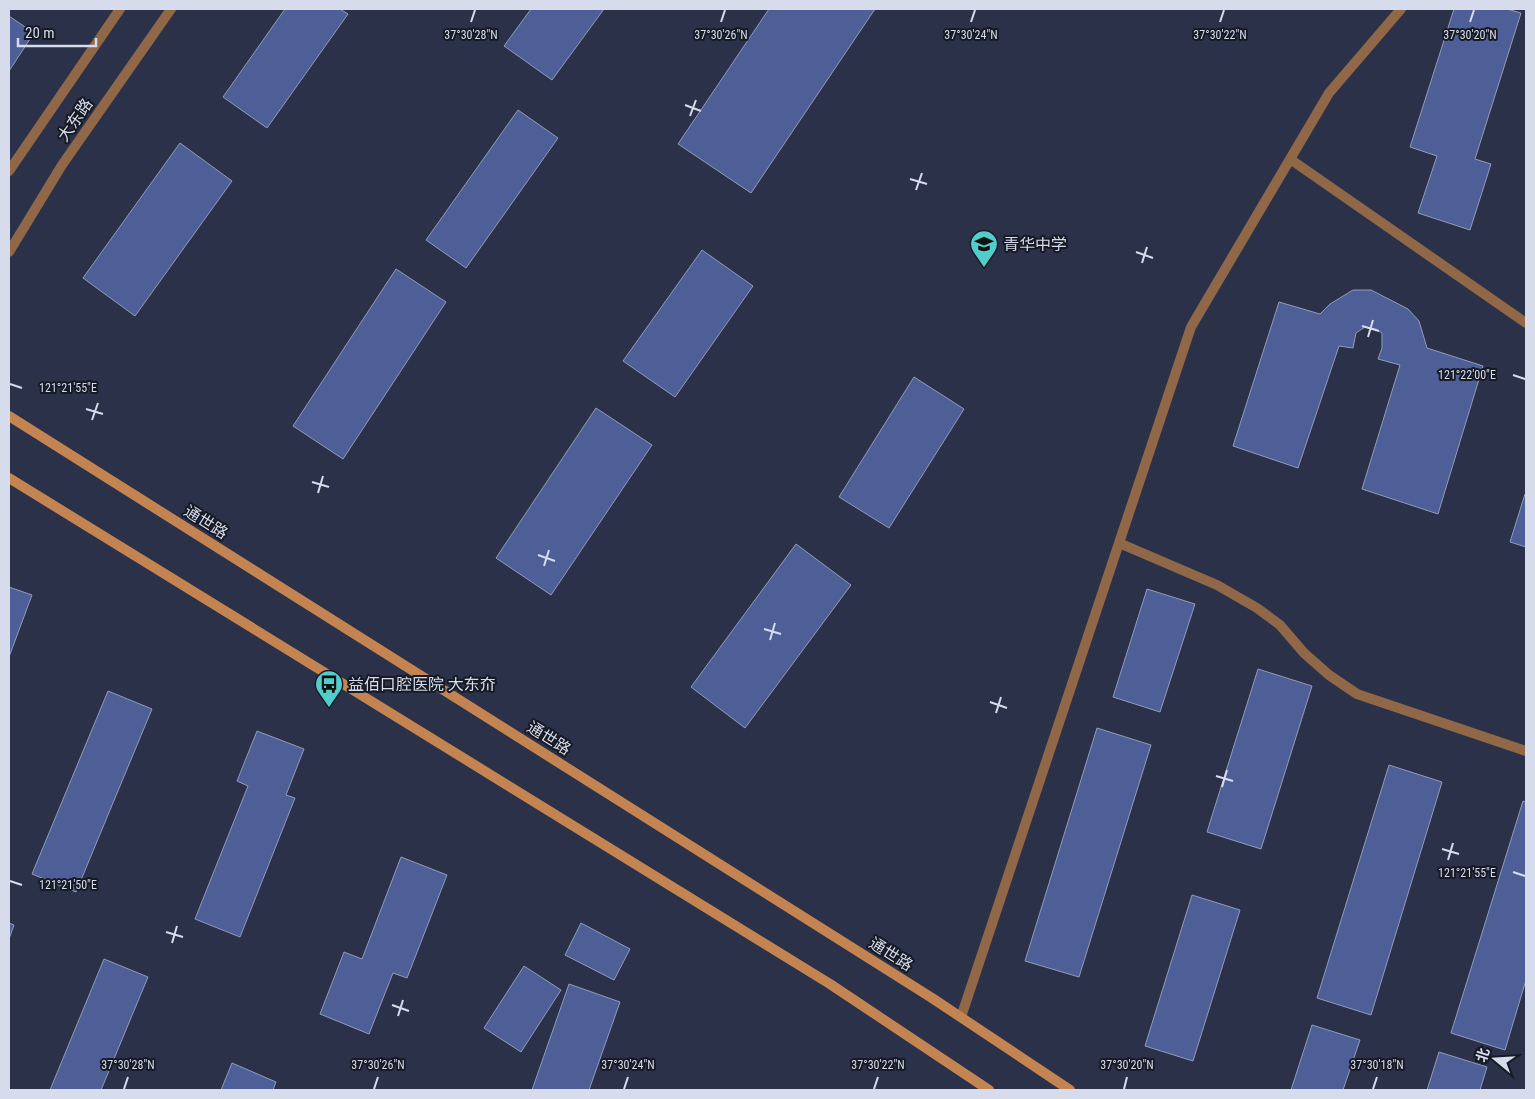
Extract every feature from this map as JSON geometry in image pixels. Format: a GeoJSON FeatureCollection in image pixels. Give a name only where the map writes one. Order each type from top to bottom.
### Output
{"type":"FeatureCollection","features":[{"type":"Feature","properties":{"kind":"main road","name":"通世路"},"geometry":{"type":"LineString","coordinates":[[9,416],[961,1017],[1070,1090]]}},
{"type":"Feature","properties":{"kind":"main road"},"geometry":{"type":"LineString","coordinates":[[9,478],[830,984],[989,1090]]}},
{"type":"Feature","properties":{"kind":"street","name":"大东路"},"geometry":{"type":"LineString","coordinates":[[9,171],[120,9]]}},
{"type":"Feature","properties":{"kind":"street","name":"大东路"},"geometry":{"type":"LineString","coordinates":[[9,252],[62,165],[171,9]]}},
{"type":"Feature","properties":{"kind":"street"},"geometry":{"type":"LineString","coordinates":[[961,1017],[1191,327],[1329,93],[1401,9]]}},
{"type":"Feature","properties":{"kind":"street"},"geometry":{"type":"LineString","coordinates":[[1290,159],[1526,323]]}},
{"type":"Feature","properties":{"kind":"street"},"geometry":{"type":"LineString","coordinates":[[1119,543],[1217,585],[1257,608],[1280,625],[1304,653],[1329,675],[1357,694],[1526,751]]}},
{"type":"Feature","properties":{"kind":"building"},"geometry":{"type":"Polygon","coordinates":[[[285,9],[340,9],[348,14],[267,128],[223,97],[285,9]]]}},
{"type":"Feature","properties":{"kind":"building"},"geometry":{"type":"Polygon","coordinates":[[[531,9],[604,9],[552,80],[504,46],[531,9]]]}},
{"type":"Feature","properties":{"kind":"building"},"geometry":{"type":"Polygon","coordinates":[[[769,9],[875,9],[751,193],[678,144],[769,9]]]}},
{"type":"Feature","properties":{"kind":"building"},"geometry":{"type":"Polygon","coordinates":[[[1454,9],[1507,9],[1521,13],[1475,159],[1491,164],[1470,230],[1418,213],[1437,156],[1410,147],[1454,9]]]}},
{"type":"Feature","properties":{"kind":"building"},"geometry":{"type":"Polygon","coordinates":[[[9,16],[34,33],[9,71],[9,16]]]}},
{"type":"Feature","properties":{"kind":"building"},"geometry":{"type":"Polygon","coordinates":[[[518,110],[558,138],[466,268],[426,240],[518,110]]]}},
{"type":"Feature","properties":{"kind":"building"},"geometry":{"type":"Polygon","coordinates":[[[180,143],[232,181],[135,316],[83,278],[180,143]]]}},
{"type":"Feature","properties":{"kind":"building"},"geometry":{"type":"Polygon","coordinates":[[[702,250],[753,286],[675,397],[623,361],[702,250]]]}},
{"type":"Feature","properties":{"kind":"building"},"geometry":{"type":"Polygon","coordinates":[[[396,269],[446,302],[343,459],[293,426],[396,269]]]}},
{"type":"Feature","properties":{"kind":"building"},"geometry":{"type":"Polygon","coordinates":[[[1353,290],[1371,290],[1408,309],[1419,321],[1427,348],[1483,366],[1438,514],[1362,489],[1400,365],[1378,359],[1382,348],[1382,333],[1376,329],[1365,327],[1356,333],[1353,348],[1339,346],[1298,468],[1233,446],[1279,302],[1320,314],[1330,304],[1353,290]]]}},
{"type":"Feature","properties":{"kind":"building"},"geometry":{"type":"Polygon","coordinates":[[[914,377],[964,409],[889,528],[839,497],[914,377]]]}},
{"type":"Feature","properties":{"kind":"building"},"geometry":{"type":"Polygon","coordinates":[[[596,408],[652,445],[551,595],[496,558],[596,408]]]}},
{"type":"Feature","properties":{"kind":"building"},"geometry":{"type":"Polygon","coordinates":[[[1526,494],[1526,547],[1510,542],[1526,494]]]}},
{"type":"Feature","properties":{"kind":"building"},"geometry":{"type":"Polygon","coordinates":[[[796,544],[851,585],[745,728],[691,687],[796,544]]]}},
{"type":"Feature","properties":{"kind":"building"},"geometry":{"type":"Polygon","coordinates":[[[9,587],[32,595],[9,657],[9,587]]]}},
{"type":"Feature","properties":{"kind":"building"},"geometry":{"type":"Polygon","coordinates":[[[1147,589],[1195,604],[1160,712],[1113,697],[1147,589]]]}},
{"type":"Feature","properties":{"kind":"building"},"geometry":{"type":"Polygon","coordinates":[[[1258,669],[1312,686],[1261,849],[1207,832],[1258,669]]]}},
{"type":"Feature","properties":{"kind":"building"},"geometry":{"type":"Polygon","coordinates":[[[108,691],[152,709],[76,892],[32,874],[108,691]]]}},
{"type":"Feature","properties":{"kind":"building"},"geometry":{"type":"Polygon","coordinates":[[[1097,728],[1151,745],[1079,977],[1025,961],[1097,728]]]}},
{"type":"Feature","properties":{"kind":"building"},"geometry":{"type":"Polygon","coordinates":[[[257,731],[304,749],[286,795],[295,798],[240,937],[195,919],[248,786],[237,781],[257,731]]]}},
{"type":"Feature","properties":{"kind":"building"},"geometry":{"type":"Polygon","coordinates":[[[1389,765],[1442,782],[1371,1015],[1317,998],[1389,765]]]}},
{"type":"Feature","properties":{"kind":"building"},"geometry":{"type":"Polygon","coordinates":[[[1523,801],[1526,802],[1526,980],[1505,1050],[1451,1033],[1523,801]]]}},
{"type":"Feature","properties":{"kind":"building"},"geometry":{"type":"Polygon","coordinates":[[[401,857],[447,875],[407,978],[393,973],[369,1034],[320,1014],[344,952],[362,959],[401,857]]]}},
{"type":"Feature","properties":{"kind":"building"},"geometry":{"type":"Polygon","coordinates":[[[1192,895],[1240,910],[1193,1061],[1145,1046],[1192,895]]]}},
{"type":"Feature","properties":{"kind":"building"},"geometry":{"type":"Polygon","coordinates":[[[9,923],[14,925],[9,939],[9,923]]]}},
{"type":"Feature","properties":{"kind":"building"},"geometry":{"type":"Polygon","coordinates":[[[581,923],[630,949],[614,980],[565,955],[581,923]]]}},
{"type":"Feature","properties":{"kind":"building"},"geometry":{"type":"Polygon","coordinates":[[[104,959],[148,977],[101,1090],[50,1090],[104,959]]]}},
{"type":"Feature","properties":{"kind":"building"},"geometry":{"type":"Polygon","coordinates":[[[524,966],[561,990],[521,1052],[484,1028],[524,966]]]}},
{"type":"Feature","properties":{"kind":"building"},"geometry":{"type":"Polygon","coordinates":[[[569,984],[620,1002],[589,1090],[532,1090],[569,984]]]}},
{"type":"Feature","properties":{"kind":"building"},"geometry":{"type":"Polygon","coordinates":[[[1312,1025],[1360,1040],[1343,1090],[1291,1090],[1312,1025]]]}},
{"type":"Feature","properties":{"kind":"building"},"geometry":{"type":"Polygon","coordinates":[[[1439,1052],[1487,1067],[1480,1090],[1427,1090],[1439,1052]]]}},
{"type":"Feature","properties":{"kind":"building"},"geometry":{"type":"Polygon","coordinates":[[[232,1063],[276,1082],[273,1090],[221,1090],[232,1063]]]}},
{"type":"Feature","properties":{"kind":"place","name":"青华中学"},"geometry":{"type":"Point","coordinates":[984,268]}},
{"type":"Feature","properties":{"kind":"place","name":"益佰口腔医院 大东夼"},"geometry":{"type":"Point","coordinates":[329,708]}}]}
